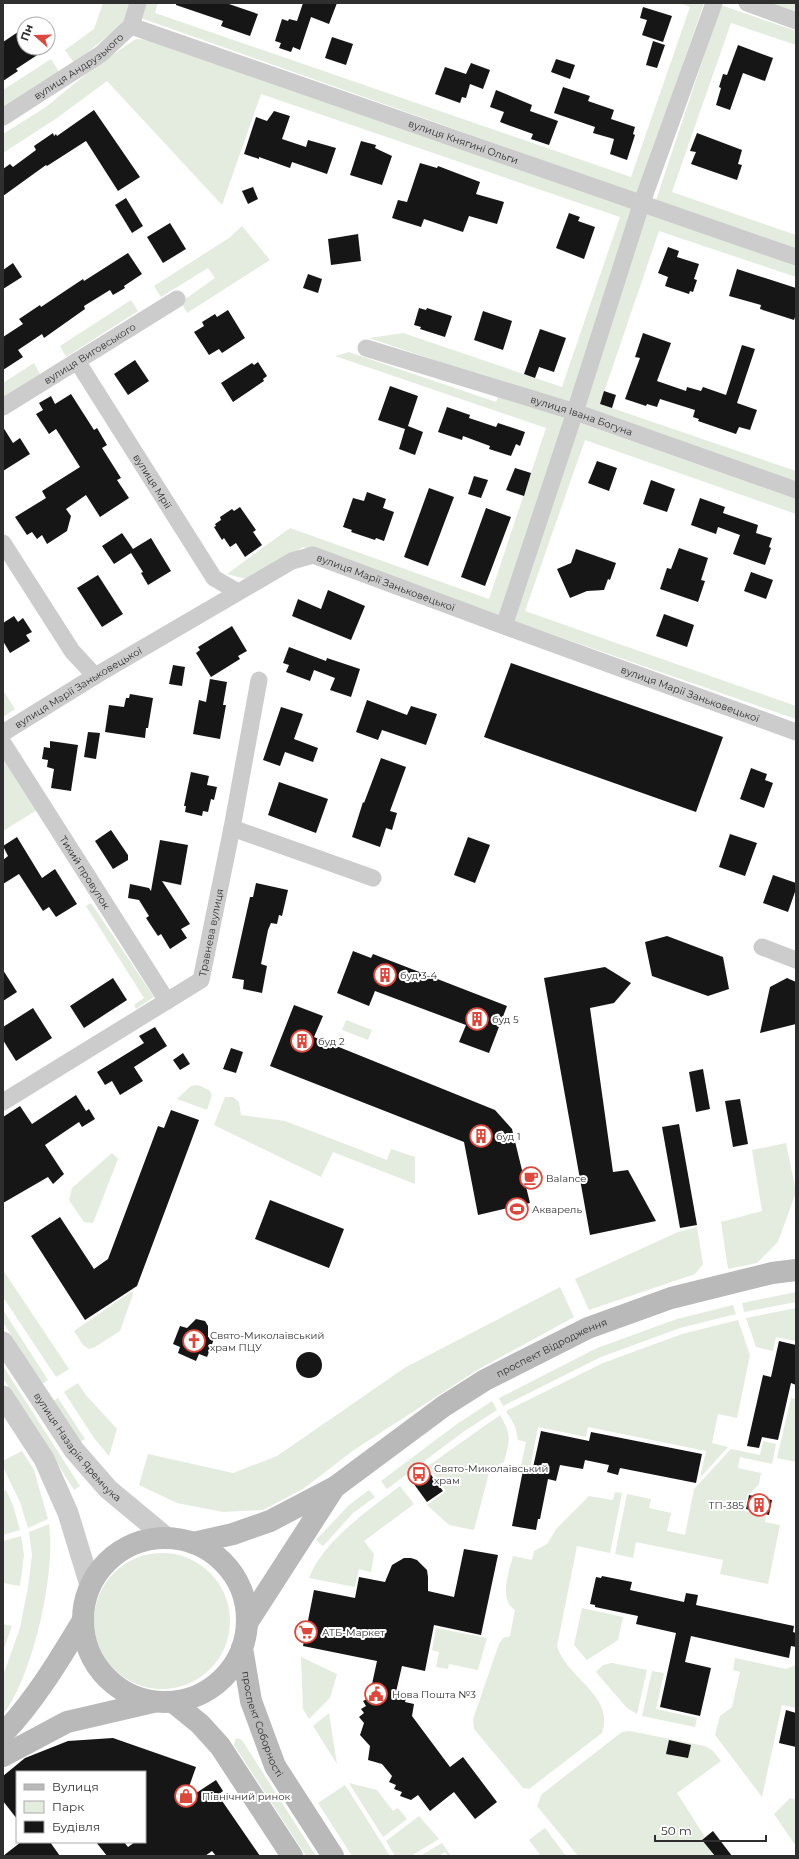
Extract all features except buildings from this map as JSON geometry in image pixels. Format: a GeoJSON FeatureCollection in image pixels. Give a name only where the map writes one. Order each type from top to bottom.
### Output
{"type":"FeatureCollection","features":[{"type":"Feature","properties":{"kind":"main road","name":"проспект Відродження"},"geometry":{"type":"LineString","coordinates":[[335,1487],[444,1406],[485,1380],[588,1328],[671,1298],[772,1273],[796,1270]]}},
{"type":"Feature","properties":{"kind":"main road"},"geometry":{"type":"LineString","coordinates":[[193,1543],[234,1534],[270,1522],[335,1487]]}},
{"type":"Feature","properties":{"kind":"main road"},"geometry":{"type":"LineString","coordinates":[[247,1623],[335,1487]]}},
{"type":"Feature","properties":{"kind":"main road"},"geometry":{"type":"LineString","coordinates":[[3,1756],[68,1722],[163,1702],[190,1698],[207,1691],[222,1679],[234,1665],[242,1648],[247,1623],[244,1597],[233,1574],[215,1555],[193,1543],[167,1538],[148,1539],[130,1545],[114,1555],[100,1569],[90,1585],[84,1603],[82,1622],[86,1645],[96,1666],[112,1684],[132,1696],[163,1702],[200,1724],[220,1746],[292,1856]]}},
{"type":"Feature","properties":{"kind":"main road"},"geometry":{"type":"LineString","coordinates":[[3,1734],[22,1714],[44,1685],[82,1622]]}},
{"type":"Feature","properties":{"kind":"main road","name":"проспект Соборності"},"geometry":{"type":"LineString","coordinates":[[242,1648],[251,1701],[276,1766],[333,1856]]}},
{"type":"Feature","properties":{"kind":"street","name":"вулиця Андрузького"},"geometry":{"type":"LineString","coordinates":[[3,117],[102,54],[131,26],[138,3]]}},
{"type":"Feature","properties":{"kind":"street"},"geometry":{"type":"LineString","coordinates":[[504,626],[575,412],[641,205],[714,3]]}},
{"type":"Feature","properties":{"kind":"street"},"geometry":{"type":"LineString","coordinates":[[747,3],[796,21]]}},
{"type":"Feature","properties":{"kind":"street","name":"вулиця Княгині Ольги"},"geometry":{"type":"LineString","coordinates":[[131,26],[641,205],[796,257]]}},
{"type":"Feature","properties":{"kind":"street","name":"вулиця Виговського"},"geometry":{"type":"LineString","coordinates":[[3,407],[177,299]]}},
{"type":"Feature","properties":{"kind":"street","name":"вулиця Івана Богуна"},"geometry":{"type":"LineString","coordinates":[[366,348],[575,412],[796,490]]}},
{"type":"Feature","properties":{"kind":"street","name":"вулиця Мрії"},"geometry":{"type":"LineString","coordinates":[[77,361],[214,578],[238,592]]}},
{"type":"Feature","properties":{"kind":"street"},"geometry":{"type":"LineString","coordinates":[[3,543],[72,651],[95,676]]}},
{"type":"Feature","properties":{"kind":"street","name":"вулиця Марії Заньковецької"},"geometry":{"type":"LineString","coordinates":[[3,733],[95,676],[238,592],[292,561],[313,555],[796,732]]}},
{"type":"Feature","properties":{"kind":"street","name":"Травнева вулиця"},"geometry":{"type":"LineString","coordinates":[[5,1098],[201,980],[232,828],[259,680]]}},
{"type":"Feature","properties":{"kind":"street","name":"Тихий провулок"},"geometry":{"type":"LineString","coordinates":[[3,743],[167,1001]]}},
{"type":"Feature","properties":{"kind":"street"},"geometry":{"type":"LineString","coordinates":[[232,828],[373,878]]}},
{"type":"Feature","properties":{"kind":"street"},"geometry":{"type":"LineString","coordinates":[[762,947],[796,960]]}},
{"type":"Feature","properties":{"kind":"street","name":"вулиця Назарія Яремчука"},"geometry":{"type":"LineString","coordinates":[[3,1342],[74,1450],[108,1489],[167,1538]]}},
{"type":"Feature","properties":{"kind":"street"},"geometry":{"type":"LineString","coordinates":[[3,1396],[44,1459],[68,1513],[90,1585]]}},
{"type":"Feature","properties":{"kind":"green space"},"geometry":{"type":"Polygon","coordinates":[[[103,3],[131,3],[124,23],[74,63],[65,50],[94,29],[103,3]]]}},
{"type":"Feature","properties":{"kind":"green space"},"geometry":{"type":"Polygon","coordinates":[[[143,3],[158,3],[155,13],[631,177],[690,7],[680,3],[704,3],[638,194],[138,17],[143,3]]]}},
{"type":"Feature","properties":{"kind":"green space"},"geometry":{"type":"Polygon","coordinates":[[[765,3],[796,3],[796,14],[765,3]]]}},
{"type":"Feature","properties":{"kind":"green space"},"geometry":{"type":"Polygon","coordinates":[[[721,5],[796,31],[796,45],[731,23],[672,192],[796,235],[796,248],[656,200],[721,5]]]}},
{"type":"Feature","properties":{"kind":"green space"},"geometry":{"type":"Polygon","coordinates":[[[136,39],[155,40],[634,209],[571,406],[369,338],[403,333],[562,387],[620,217],[261,94],[222,205],[107,81],[57,118],[3,153],[3,134],[46,107],[96,66],[136,39]]]}},
{"type":"Feature","properties":{"kind":"green space"},"geometry":{"type":"Polygon","coordinates":[[[51,59],[61,75],[3,113],[3,90],[51,59]]]}},
{"type":"Feature","properties":{"kind":"green space"},"geometry":{"type":"Polygon","coordinates":[[[646,213],[796,266],[796,277],[659,231],[600,404],[796,471],[796,481],[583,407],[646,213]]]}},
{"type":"Feature","properties":{"kind":"green space"},"geometry":{"type":"Polygon","coordinates":[[[242,226],[270,260],[187,313],[181,302],[215,278],[208,268],[161,297],[154,286],[229,238],[242,226]]]}},
{"type":"Feature","properties":{"kind":"green space"},"geometry":{"type":"Polygon","coordinates":[[[131,300],[138,311],[66,357],[60,346],[131,300]]]}},
{"type":"Feature","properties":{"kind":"green space"},"geometry":{"type":"Polygon","coordinates":[[[349,352],[496,402],[499,394],[568,417],[502,618],[303,547],[250,580],[227,574],[290,528],[489,599],[546,428],[335,356],[349,352]]]}},
{"type":"Feature","properties":{"kind":"green space"},"geometry":{"type":"Polygon","coordinates":[[[34,363],[40,374],[3,398],[3,383],[34,363]]]}},
{"type":"Feature","properties":{"kind":"green space"},"geometry":{"type":"Polygon","coordinates":[[[580,423],[796,499],[796,514],[585,440],[525,611],[796,706],[796,719],[511,620],[580,423]]]}},
{"type":"Feature","properties":{"kind":"green space"},"geometry":{"type":"Polygon","coordinates":[[[3,690],[15,709],[3,717],[3,690]]]}},
{"type":"Feature","properties":{"kind":"green space"},"geometry":{"type":"Polygon","coordinates":[[[3,756],[37,810],[3,831],[3,756]]]}},
{"type":"Feature","properties":{"kind":"green space"},"geometry":{"type":"Polygon","coordinates":[[[91,903],[154,997],[136,1009],[134,1005],[144,998],[86,906],[91,903]]]}},
{"type":"Feature","properties":{"kind":"green space"},"geometry":{"type":"Polygon","coordinates":[[[346,1020],[372,1030],[368,1040],[342,1030],[346,1020]]]}},
{"type":"Feature","properties":{"kind":"green space"},"geometry":{"type":"Polygon","coordinates":[[[198,1085],[209,1090],[212,1095],[207,1110],[177,1099],[191,1086],[198,1085]]]}},
{"type":"Feature","properties":{"kind":"green space"},"geometry":{"type":"Polygon","coordinates":[[[225,1097],[233,1097],[239,1102],[241,1115],[285,1121],[387,1160],[391,1149],[415,1157],[415,1184],[333,1152],[321,1177],[214,1125],[225,1097]]]}},
{"type":"Feature","properties":{"kind":"green space"},"geometry":{"type":"Polygon","coordinates":[[[786,1143],[796,1192],[778,1242],[757,1263],[728,1269],[721,1222],[762,1211],[752,1150],[786,1143]]]}},
{"type":"Feature","properties":{"kind":"green space"},"geometry":{"type":"Polygon","coordinates":[[[112,1153],[118,1159],[93,1223],[84,1222],[69,1200],[72,1188],[112,1153]]]}},
{"type":"Feature","properties":{"kind":"green space"},"geometry":{"type":"Polygon","coordinates":[[[697,1227],[703,1264],[695,1274],[589,1310],[575,1279],[678,1232],[697,1227]]]}},
{"type":"Feature","properties":{"kind":"green space"},"geometry":{"type":"Polygon","coordinates":[[[3,1270],[69,1369],[56,1377],[3,1297],[3,1270]]]}},
{"type":"Feature","properties":{"kind":"green space"},"geometry":{"type":"Polygon","coordinates":[[[560,1287],[574,1317],[479,1369],[354,1450],[303,1489],[263,1510],[223,1512],[177,1503],[139,1485],[148,1454],[233,1473],[277,1456],[406,1367],[560,1287]]]}},
{"type":"Feature","properties":{"kind":"green space"},"geometry":{"type":"Polygon","coordinates":[[[132,1291],[133,1294],[120,1331],[95,1347],[89,1349],[83,1345],[74,1331],[132,1291]]]}},
{"type":"Feature","properties":{"kind":"green space"},"geometry":{"type":"Polygon","coordinates":[[[796,1292],[796,1302],[744,1312],[742,1303],[796,1292]]]}},
{"type":"Feature","properties":{"kind":"green space"},"geometry":{"type":"Polygon","coordinates":[[[733,1305],[736,1314],[680,1328],[601,1357],[503,1406],[499,1398],[597,1348],[677,1319],[733,1305]]]}},
{"type":"Feature","properties":{"kind":"green space"},"geometry":{"type":"Polygon","coordinates":[[[796,1308],[796,1341],[776,1337],[773,1351],[756,1347],[746,1318],[796,1308]]]}},
{"type":"Feature","properties":{"kind":"green space"},"geometry":{"type":"Polygon","coordinates":[[[3,1310],[48,1380],[42,1384],[3,1322],[3,1310]]]}},
{"type":"Feature","properties":{"kind":"green space"},"geometry":{"type":"Polygon","coordinates":[[[738,1320],[750,1355],[737,1418],[718,1414],[712,1443],[728,1447],[700,1478],[706,1451],[588,1427],[586,1437],[538,1427],[530,1468],[521,1466],[526,1442],[518,1440],[515,1426],[506,1411],[603,1363],[682,1334],[738,1320]]]}},
{"type":"Feature","properties":{"kind":"green space"},"geometry":{"type":"Polygon","coordinates":[[[3,1366],[80,1486],[74,1490],[3,1378],[3,1366]]]}},
{"type":"Feature","properties":{"kind":"green space"},"geometry":{"type":"Polygon","coordinates":[[[78,1383],[85,1394],[117,1429],[109,1456],[94,1438],[64,1392],[78,1383]]]}},
{"type":"Feature","properties":{"kind":"green space"},"geometry":{"type":"Polygon","coordinates":[[[58,1398],[85,1439],[80,1442],[53,1401],[58,1398]]]}},
{"type":"Feature","properties":{"kind":"green space"},"geometry":{"type":"Polygon","coordinates":[[[791,1398],[796,1399],[796,1462],[777,1458],[791,1398]]]}},
{"type":"Feature","properties":{"kind":"green space"},"geometry":{"type":"Polygon","coordinates":[[[492,1401],[497,1410],[463,1432],[387,1489],[381,1481],[457,1424],[492,1401]]]}},
{"type":"Feature","properties":{"kind":"green space"},"geometry":{"type":"Polygon","coordinates":[[[500,1415],[507,1428],[509,1438],[508,1448],[504,1462],[490,1469],[474,1530],[449,1525],[427,1505],[446,1491],[428,1466],[500,1415]]]}},
{"type":"Feature","properties":{"kind":"green space"},"geometry":{"type":"Polygon","coordinates":[[[763,1441],[776,1444],[772,1464],[740,1457],[738,1468],[761,1473],[759,1484],[751,1493],[748,1493],[744,1511],[766,1516],[765,1522],[780,1525],[768,1584],[720,1574],[723,1560],[636,1542],[633,1558],[615,1554],[627,1494],[651,1499],[649,1508],[671,1513],[667,1531],[685,1535],[694,1489],[731,1449],[760,1455],[763,1441]]]}},
{"type":"Feature","properties":{"kind":"green space"},"geometry":{"type":"Polygon","coordinates":[[[22,1451],[34,1470],[48,1519],[28,1528],[20,1502],[3,1467],[3,1461],[22,1451]]]}},
{"type":"Feature","properties":{"kind":"green space"},"geometry":{"type":"Polygon","coordinates":[[[400,1486],[414,1504],[364,1541],[374,1554],[371,1572],[359,1569],[355,1587],[309,1578],[315,1565],[336,1539],[362,1515],[400,1486]]]}},
{"type":"Feature","properties":{"kind":"green space"},"geometry":{"type":"Polygon","coordinates":[[[6,1490],[13,1505],[20,1530],[3,1535],[3,1492],[6,1490]]]}},
{"type":"Feature","properties":{"kind":"green space"},"geometry":{"type":"Polygon","coordinates":[[[369,1490],[375,1497],[353,1513],[323,1546],[316,1540],[349,1505],[369,1490]]]}},
{"type":"Feature","properties":{"kind":"green space"},"geometry":{"type":"Polygon","coordinates":[[[615,1492],[622,1493],[610,1553],[577,1546],[557,1646],[562,1657],[596,1697],[602,1708],[604,1720],[602,1733],[529,1789],[523,1788],[474,1729],[473,1719],[499,1644],[503,1638],[510,1636],[515,1610],[507,1599],[506,1585],[513,1556],[532,1560],[534,1551],[547,1544],[557,1528],[589,1496],[613,1500],[615,1492]]]}},
{"type":"Feature","properties":{"kind":"green space"},"geometry":{"type":"Polygon","coordinates":[[[49,1524],[49,1569],[40,1623],[33,1650],[24,1675],[14,1697],[3,1715],[3,1676],[20,1628],[28,1587],[32,1555],[29,1532],[49,1524]]]}},
{"type":"Feature","properties":{"kind":"green space"},"geometry":{"type":"Polygon","coordinates":[[[21,1536],[24,1555],[20,1586],[3,1583],[3,1541],[21,1536]]]}},
{"type":"Feature","properties":{"kind":"green space"},"geometry":{"type":"Polygon","coordinates":[[[155,1553],[169,1553],[188,1558],[200,1564],[215,1578],[225,1595],[229,1608],[229,1634],[225,1647],[219,1659],[205,1674],[200,1678],[182,1686],[169,1689],[155,1689],[136,1684],[124,1678],[109,1664],[105,1659],[97,1641],[94,1628],[94,1614],[99,1595],[105,1583],[119,1568],[124,1564],[142,1556],[155,1553]]]}},
{"type":"Feature","properties":{"kind":"green space"},"geometry":{"type":"Polygon","coordinates":[[[582,1608],[623,1617],[618,1640],[587,1660],[574,1645],[582,1608]]]}},
{"type":"Feature","properties":{"kind":"green space"},"geometry":{"type":"Polygon","coordinates":[[[3,1624],[12,1626],[3,1651],[3,1624]]]}},
{"type":"Feature","properties":{"kind":"green space"},"geometry":{"type":"Polygon","coordinates":[[[436,1628],[487,1638],[478,1670],[449,1664],[448,1669],[436,1667],[439,1652],[432,1650],[436,1628]]]}},
{"type":"Feature","properties":{"kind":"green space"},"geometry":{"type":"Polygon","coordinates":[[[301,1657],[337,1674],[330,1698],[309,1719],[303,1709],[301,1657]]]}},
{"type":"Feature","properties":{"kind":"green space"},"geometry":{"type":"Polygon","coordinates":[[[735,1658],[786,1669],[796,1665],[796,1708],[782,1705],[762,1797],[715,1735],[720,1716],[732,1707],[740,1672],[733,1670],[735,1658]]]}},
{"type":"Feature","properties":{"kind":"green space"},"geometry":{"type":"Polygon","coordinates":[[[612,1663],[647,1670],[637,1714],[627,1708],[596,1672],[603,1665],[612,1663]]]}},
{"type":"Feature","properties":{"kind":"green space"},"geometry":{"type":"Polygon","coordinates":[[[652,1671],[664,1673],[656,1709],[697,1718],[695,1727],[642,1716],[652,1671]]]}},
{"type":"Feature","properties":{"kind":"green space"},"geometry":{"type":"Polygon","coordinates":[[[329,1713],[337,1764],[313,1726],[329,1713]]]}},
{"type":"Feature","properties":{"kind":"green space"},"geometry":{"type":"Polygon","coordinates":[[[630,1731],[705,1746],[712,1750],[721,1761],[677,1793],[705,1837],[702,1840],[715,1856],[578,1856],[537,1806],[542,1794],[622,1732],[630,1731]]]}},
{"type":"Feature","properties":{"kind":"green space"},"geometry":{"type":"Polygon","coordinates":[[[237,1738],[242,1740],[316,1856],[306,1856],[234,1745],[237,1738]]]}},
{"type":"Feature","properties":{"kind":"green space"},"geometry":{"type":"Polygon","coordinates":[[[349,1783],[377,1790],[393,1811],[398,1808],[407,1819],[383,1837],[349,1783]]]}},
{"type":"Feature","properties":{"kind":"green space"},"geometry":{"type":"Polygon","coordinates":[[[345,1785],[390,1856],[352,1856],[318,1803],[345,1785]]]}},
{"type":"Feature","properties":{"kind":"green space"},"geometry":{"type":"Polygon","coordinates":[[[790,1798],[796,1800],[796,1846],[774,1814],[790,1798]]]}},
{"type":"Feature","properties":{"kind":"green space"},"geometry":{"type":"Polygon","coordinates":[[[419,1816],[439,1839],[411,1856],[395,1856],[386,1841],[419,1816]]]}},
{"type":"Feature","properties":{"kind":"green space"},"geometry":{"type":"Polygon","coordinates":[[[545,1828],[566,1856],[541,1856],[529,1840],[545,1828]]]}},
{"type":"Feature","properties":{"kind":"green space"},"geometry":{"type":"Polygon","coordinates":[[[442,1843],[451,1856],[448,1856],[445,1852],[439,1856],[420,1856],[442,1843]]]}},
{"type":"Feature","properties":{"kind":"place","name":"буд 3-4"},"geometry":{"type":"Point","coordinates":[385,975]}},
{"type":"Feature","properties":{"kind":"place","name":"буд 5"},"geometry":{"type":"Point","coordinates":[477,1019]}},
{"type":"Feature","properties":{"kind":"place","name":"буд 2"},"geometry":{"type":"Point","coordinates":[302,1041]}},
{"type":"Feature","properties":{"kind":"place","name":"буд 1"},"geometry":{"type":"Point","coordinates":[481,1136]}},
{"type":"Feature","properties":{"kind":"place","name":"Balance"},"geometry":{"type":"Point","coordinates":[531,1178]}},
{"type":"Feature","properties":{"kind":"place","name":"Акварель"},"geometry":{"type":"Point","coordinates":[517,1209]}},
{"type":"Feature","properties":{"kind":"place","name":"Свято-Миколаївський храм ПЦУ"},"geometry":{"type":"Point","coordinates":[194,1341]}},
{"type":"Feature","properties":{"kind":"place","name":"Свято-Миколаївський храм"},"geometry":{"type":"Point","coordinates":[419,1474]}},
{"type":"Feature","properties":{"kind":"place","name":"ТП-385"},"geometry":{"type":"Point","coordinates":[759,1505]}},
{"type":"Feature","properties":{"kind":"place","name":"АТБ-Маркет"},"geometry":{"type":"Point","coordinates":[306,1632]}},
{"type":"Feature","properties":{"kind":"place","name":"Нова Пошта №3"},"geometry":{"type":"Point","coordinates":[376,1694]}},
{"type":"Feature","properties":{"kind":"place","name":"Північний ринок"},"geometry":{"type":"Point","coordinates":[186,1796]}}]}
